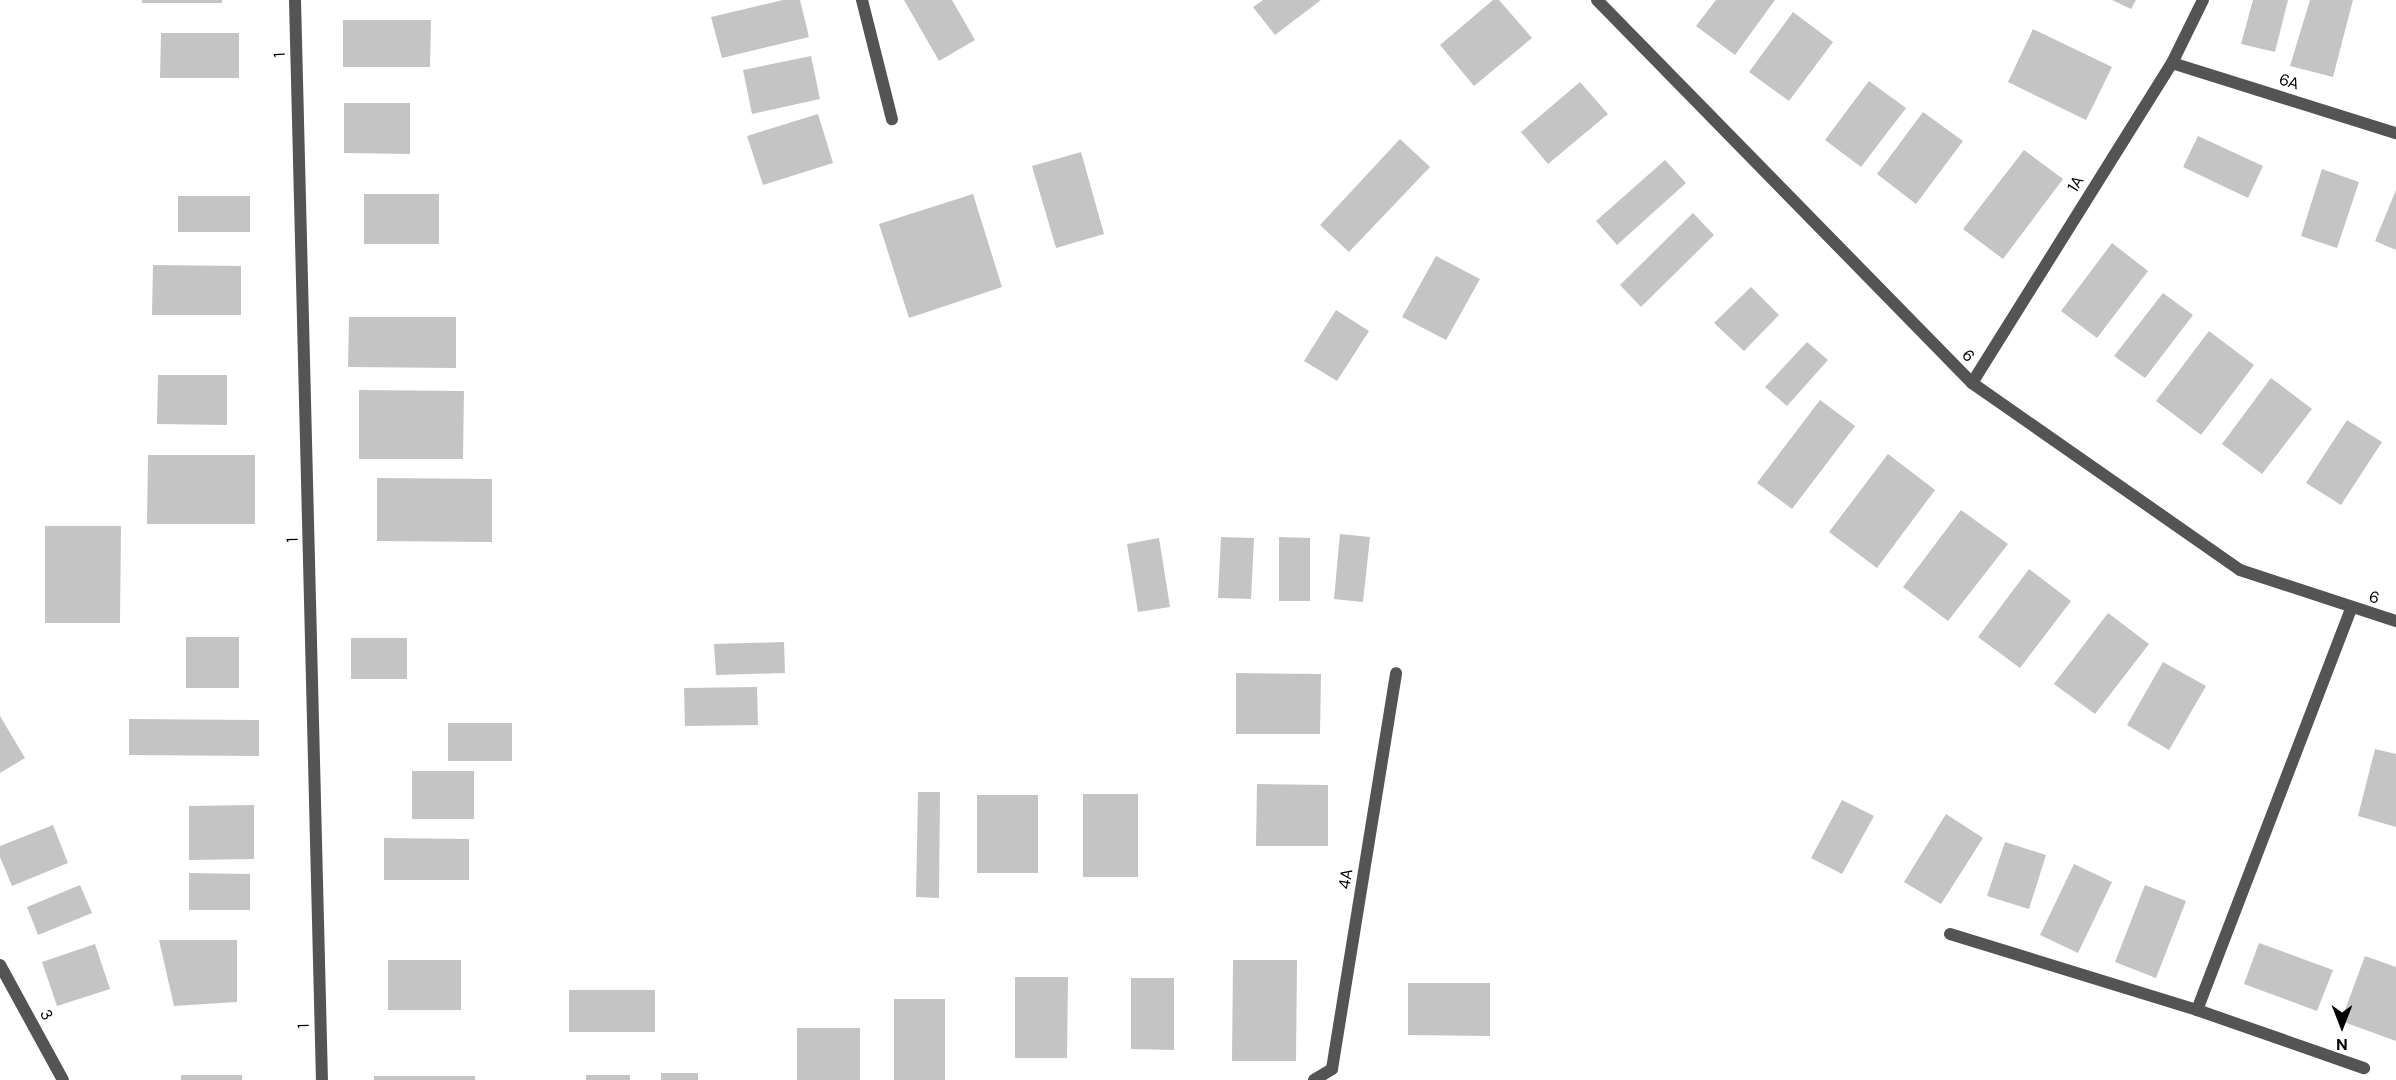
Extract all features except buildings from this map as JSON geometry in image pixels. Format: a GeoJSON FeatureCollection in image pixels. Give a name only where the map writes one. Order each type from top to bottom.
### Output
{"type":"FeatureCollection","features":[{"type":"Feature","properties":{"kind":"street","name":"1"},"geometry":{"type":"LineString","coordinates":[[294,0],[322,1080]]}},
{"type":"Feature","properties":{"kind":"street"},"geometry":{"type":"LineString","coordinates":[[862,0],[892,119]]}},
{"type":"Feature","properties":{"kind":"street","name":"6"},"geometry":{"type":"LineString","coordinates":[[1597,0],[1971,383],[2240,570],[2351,609],[2396,621]]}},
{"type":"Feature","properties":{"kind":"street","name":"1A"},"geometry":{"type":"LineString","coordinates":[[1971,383],[2172,63],[2203,0]]}},
{"type":"Feature","properties":{"kind":"street","name":"6A"},"geometry":{"type":"LineString","coordinates":[[2172,63],[2396,133]]}},
{"type":"Feature","properties":{"kind":"street"},"geometry":{"type":"LineString","coordinates":[[2197,1010],[2351,609]]}},
{"type":"Feature","properties":{"kind":"street","name":"4A"},"geometry":{"type":"LineString","coordinates":[[1314,1080],[1332,1069],[1396,673]]}},
{"type":"Feature","properties":{"kind":"street"},"geometry":{"type":"LineString","coordinates":[[1950,934],[2197,1010],[2364,1068]]}},
{"type":"Feature","properties":{"kind":"street","name":"3"},"geometry":{"type":"LineString","coordinates":[[0,965],[63,1080]]}}]}
